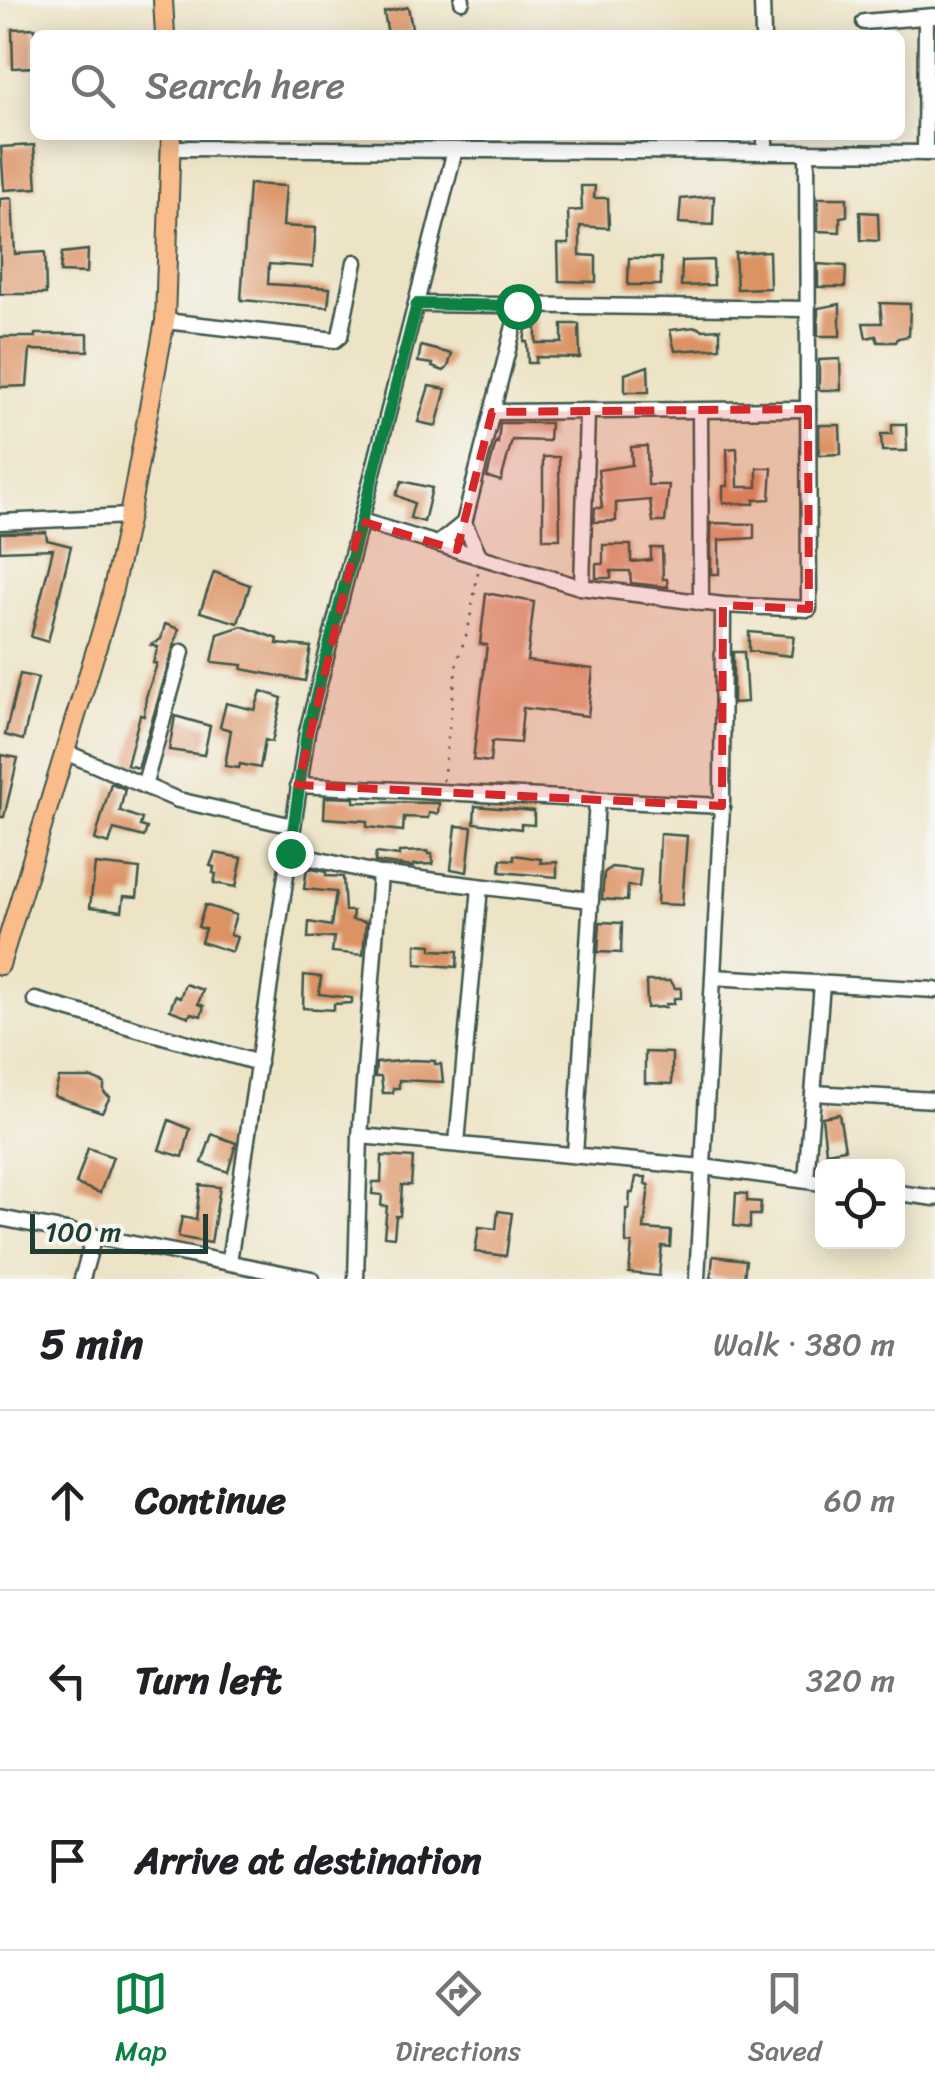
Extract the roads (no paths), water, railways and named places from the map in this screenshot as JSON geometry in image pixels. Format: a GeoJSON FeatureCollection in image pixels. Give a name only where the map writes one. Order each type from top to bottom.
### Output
{"type":"FeatureCollection","features":[{"type":"Feature","properties":{"kind":"main road"},"geometry":{"type":"LineString","coordinates":[[162,0],[165,30]]}},
{"type":"Feature","properties":{"kind":"main road"},"geometry":{"type":"LineString","coordinates":[[0,964],[110,608],[165,321],[171,142]]}},
{"type":"Feature","properties":{"kind":"street"},"geometry":{"type":"LineString","coordinates":[[762,0],[763,30]]}},
{"type":"Feature","properties":{"kind":"street"},"geometry":{"type":"LineString","coordinates":[[171,142],[455,150],[930,153],[930,17],[864,22]]}},
{"type":"Feature","properties":{"kind":"street"},"geometry":{"type":"LineString","coordinates":[[765,140],[765,152]]}},
{"type":"Feature","properties":{"kind":"street"},"geometry":{"type":"LineString","coordinates":[[230,1262],[307,732],[455,150]]}},
{"type":"Feature","properties":{"kind":"street"},"geometry":{"type":"LineString","coordinates":[[361,521],[582,587],[723,606],[809,609],[807,152]]}},
{"type":"Feature","properties":{"kind":"street"},"geometry":{"type":"LineString","coordinates":[[165,321],[335,340],[340,336],[355,262]]}},
{"type":"Feature","properties":{"kind":"street"},"geometry":{"type":"LineString","coordinates":[[417,304],[807,310]]}},
{"type":"Feature","properties":{"kind":"street"},"geometry":{"type":"LineString","coordinates":[[438,544],[464,523],[518,306]]}},
{"type":"Feature","properties":{"kind":"street"},"geometry":{"type":"LineString","coordinates":[[492,412],[808,409]]}},
{"type":"Feature","properties":{"kind":"street"},"geometry":{"type":"LineString","coordinates":[[582,587],[587,412]]}},
{"type":"Feature","properties":{"kind":"street"},"geometry":{"type":"LineString","coordinates":[[700,412],[701,603]]}},
{"type":"Feature","properties":{"kind":"street"},"geometry":{"type":"LineString","coordinates":[[0,522],[129,516]]}},
{"type":"Feature","properties":{"kind":"street"},"geometry":{"type":"LineString","coordinates":[[464,523],[480,557]]}},
{"type":"Feature","properties":{"kind":"street"},"geometry":{"type":"LineString","coordinates":[[697,1279],[722,806],[723,606]]}},
{"type":"Feature","properties":{"kind":"street"},"geometry":{"type":"LineString","coordinates":[[144,786],[182,652]]}},
{"type":"Feature","properties":{"kind":"street"},"geometry":{"type":"LineString","coordinates":[[64,752],[178,800],[293,826]]}},
{"type":"Feature","properties":{"kind":"street"},"geometry":{"type":"LineString","coordinates":[[298,785],[722,806]]}},
{"type":"Feature","properties":{"kind":"street"},"geometry":{"type":"LineString","coordinates":[[574,1155],[597,800]]}},
{"type":"Feature","properties":{"kind":"street"},"geometry":{"type":"LineString","coordinates":[[290,853],[380,874],[591,900]]}},
{"type":"Feature","properties":{"kind":"street"},"geometry":{"type":"LineString","coordinates":[[356,1279],[360,1136],[380,874]]}},
{"type":"Feature","properties":{"kind":"street"},"geometry":{"type":"LineString","coordinates":[[457,1143],[480,887]]}},
{"type":"Feature","properties":{"kind":"street"},"geometry":{"type":"LineString","coordinates":[[713,977],[935,990]]}},
{"type":"Feature","properties":{"kind":"street"},"geometry":{"type":"LineString","coordinates":[[806,1180],[822,984]]}},
{"type":"Feature","properties":{"kind":"street"},"geometry":{"type":"LineString","coordinates":[[35,1000],[259,1062]]}},
{"type":"Feature","properties":{"kind":"street"},"geometry":{"type":"LineString","coordinates":[[813,1093],[935,1100]]}},
{"type":"Feature","properties":{"kind":"street"},"geometry":{"type":"LineString","coordinates":[[360,1136],[703,1167],[815,1181]]}},
{"type":"Feature","properties":{"kind":"street"},"geometry":{"type":"LineString","coordinates":[[905,1193],[935,1198]]}},
{"type":"Feature","properties":{"kind":"street"},"geometry":{"type":"LineString","coordinates":[[0,1218],[312,1279]]}},
{"type":"Feature","properties":{"kind":"street"},"geometry":{"type":"LineString","coordinates":[[82,1279],[94,1236]]}}]}
